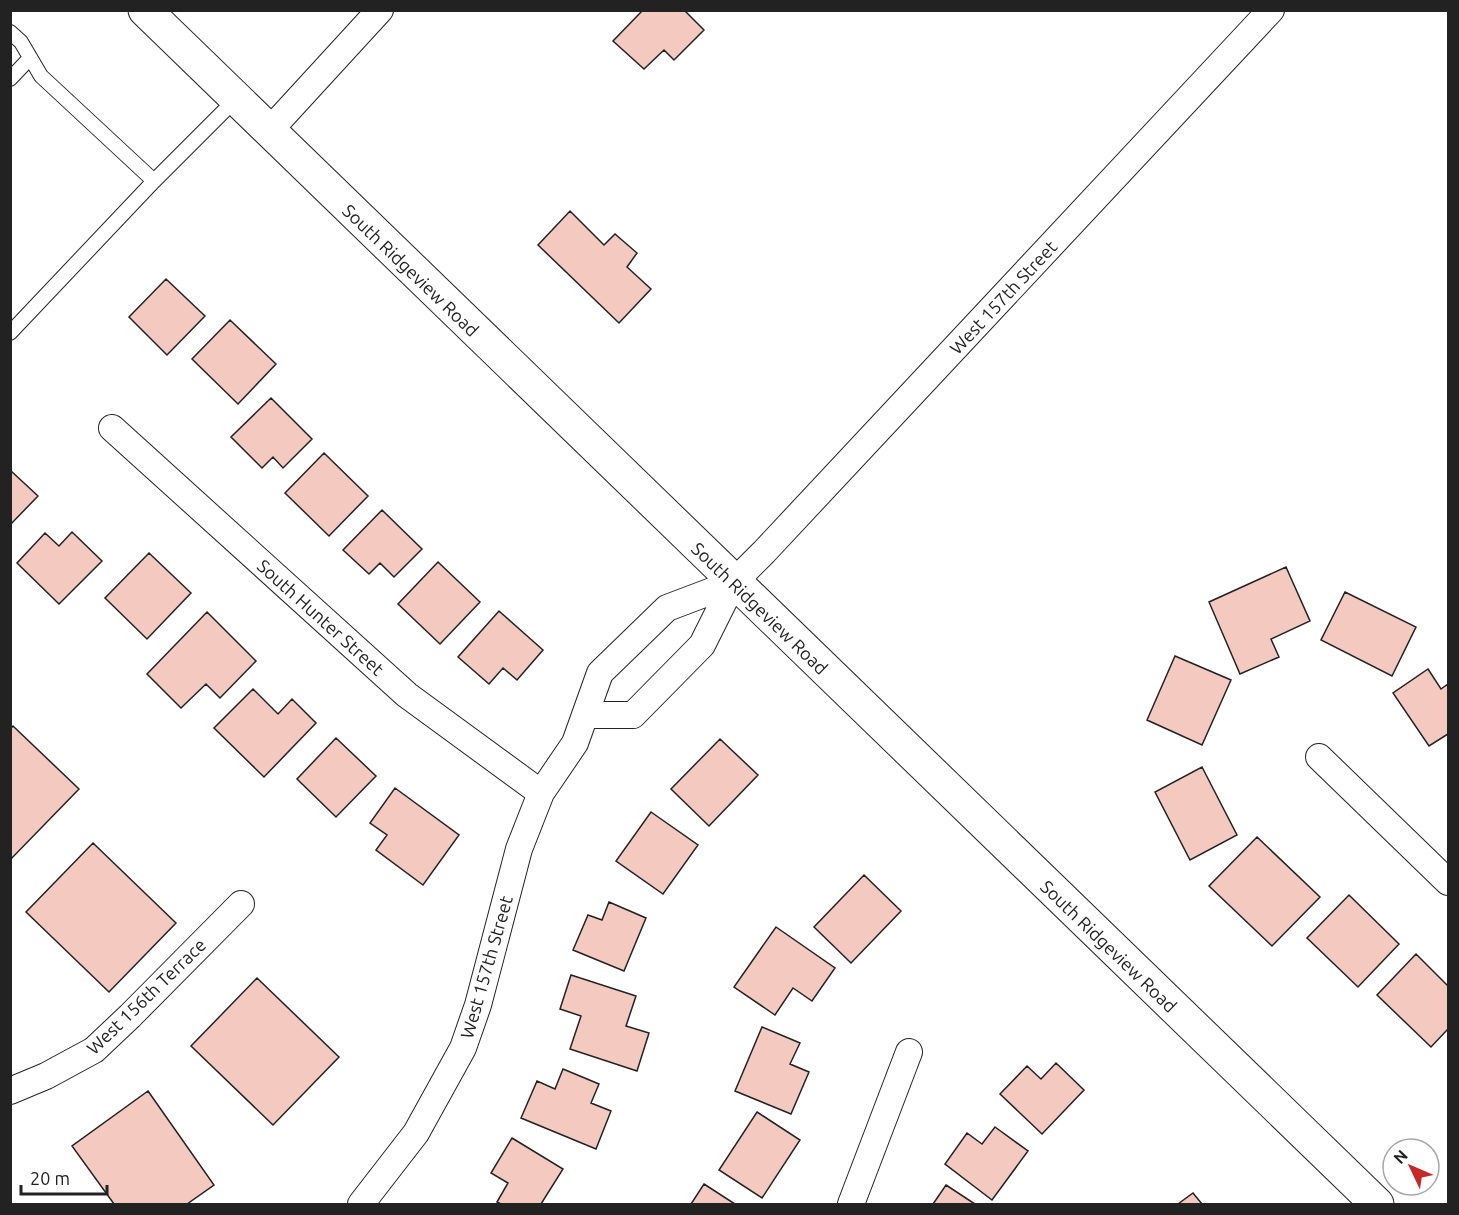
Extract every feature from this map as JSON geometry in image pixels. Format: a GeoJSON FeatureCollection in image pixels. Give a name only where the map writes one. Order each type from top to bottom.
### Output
{"type":"FeatureCollection","features":[{"type":"Feature","properties":{"kind":"main road","name":"South Ridgeview Road"},"geometry":{"type":"LineString","coordinates":[[145,10],[733,583],[1377,1204]]}},
{"type":"Feature","properties":{"kind":"street"},"geometry":{"type":"LineString","coordinates":[[269,131],[380,10]]}},
{"type":"Feature","properties":{"kind":"street","name":"West 157th Street"},"geometry":{"type":"LineString","coordinates":[[585,715],[633,715],[702,645],[733,583],[1271,10]]}},
{"type":"Feature","properties":{"kind":"street","name":"South Hunter Street"},"geometry":{"type":"LineString","coordinates":[[112,428],[407,695],[541,793]]}},
{"type":"Feature","properties":{"kind":"street","name":"West 157th Street"},"geometry":{"type":"LineString","coordinates":[[361,1204],[417,1133],[463,1048],[478,1005],[519,849],[541,793],[575,742],[600,673],[666,608],[733,583]]}},
{"type":"Feature","properties":{"kind":"street"},"geometry":{"type":"LineString","coordinates":[[1319,757],[1449,882]]}},
{"type":"Feature","properties":{"kind":"street","name":"West 156th Terrace"},"geometry":{"type":"LineString","coordinates":[[10,1091],[46,1076],[94,1050],[241,904]]}},
{"type":"Feature","properties":{"kind":"street"},"geometry":{"type":"LineString","coordinates":[[851,1204],[909,1052]]}},
{"type":"Feature","properties":{"kind":"lane"},"geometry":{"type":"LineString","coordinates":[[10,32],[21,42],[41,76],[154,181]]}},
{"type":"Feature","properties":{"kind":"lane"},"geometry":{"type":"LineString","coordinates":[[10,79],[30,58]]}},
{"type":"Feature","properties":{"kind":"lane"},"geometry":{"type":"LineString","coordinates":[[10,333],[154,181],[236,99]]}},
{"type":"Feature","properties":{"kind":"building"},"geometry":{"type":"Polygon","coordinates":[[[643,10],[684,10],[704,30],[674,60],[664,50],[644,69],[613,41],[643,10]]]}},
{"type":"Feature","properties":{"kind":"building"},"geometry":{"type":"Polygon","coordinates":[[[570,211],[604,245],[615,234],[637,253],[627,267],[651,289],[619,323],[538,245],[570,211]]]}},
{"type":"Feature","properties":{"kind":"building"},"geometry":{"type":"Polygon","coordinates":[[[166,279],[205,316],[167,355],[129,317],[166,279]]]}},
{"type":"Feature","properties":{"kind":"building"},"geometry":{"type":"Polygon","coordinates":[[[230,320],[276,364],[238,404],[192,359],[230,320]]]}},
{"type":"Feature","properties":{"kind":"building"},"geometry":{"type":"Polygon","coordinates":[[[271,398],[312,439],[283,468],[273,457],[262,468],[231,437],[271,398]]]}},
{"type":"Feature","properties":{"kind":"building"},"geometry":{"type":"Polygon","coordinates":[[[324,453],[368,496],[329,536],[285,493],[324,453]]]}},
{"type":"Feature","properties":{"kind":"building"},"geometry":{"type":"Polygon","coordinates":[[[10,470],[38,496],[10,525],[10,470]]]}},
{"type":"Feature","properties":{"kind":"building"},"geometry":{"type":"Polygon","coordinates":[[[382,510],[422,549],[394,577],[380,563],[369,574],[343,550],[382,510]]]}},
{"type":"Feature","properties":{"kind":"building"},"geometry":{"type":"Polygon","coordinates":[[[72,532],[102,561],[59,604],[17,563],[45,533],[59,546],[72,532]]]}},
{"type":"Feature","properties":{"kind":"building"},"geometry":{"type":"Polygon","coordinates":[[[149,553],[191,593],[147,639],[105,598],[149,553]]]}},
{"type":"Feature","properties":{"kind":"building"},"geometry":{"type":"Polygon","coordinates":[[[438,562],[480,602],[440,644],[398,604],[438,562]]]}},
{"type":"Feature","properties":{"kind":"building"},"geometry":{"type":"Polygon","coordinates":[[[1286,567],[1310,621],[1271,639],[1279,657],[1240,674],[1209,602],[1286,567]]]}},
{"type":"Feature","properties":{"kind":"building"},"geometry":{"type":"Polygon","coordinates":[[[1345,592],[1416,627],[1392,676],[1321,640],[1345,592]]]}},
{"type":"Feature","properties":{"kind":"building"},"geometry":{"type":"Polygon","coordinates":[[[499,611],[543,650],[517,680],[503,668],[489,684],[458,657],[499,611]]]}},
{"type":"Feature","properties":{"kind":"building"},"geometry":{"type":"Polygon","coordinates":[[[207,612],[256,661],[220,698],[206,684],[181,708],[147,674],[207,612]]]}},
{"type":"Feature","properties":{"kind":"building"},"geometry":{"type":"Polygon","coordinates":[[[1175,656],[1231,680],[1202,745],[1147,720],[1175,656]]]}},
{"type":"Feature","properties":{"kind":"building"},"geometry":{"type":"Polygon","coordinates":[[[1428,669],[1441,689],[1448,684],[1448,734],[1429,746],[1393,693],[1428,669]]]}},
{"type":"Feature","properties":{"kind":"building"},"geometry":{"type":"Polygon","coordinates":[[[253,689],[278,714],[292,699],[316,723],[264,777],[214,728],[253,689]]]}},
{"type":"Feature","properties":{"kind":"building"},"geometry":{"type":"Polygon","coordinates":[[[13,726],[79,789],[10,860],[10,729],[13,726]]]}},
{"type":"Feature","properties":{"kind":"building"},"geometry":{"type":"Polygon","coordinates":[[[336,738],[376,776],[336,817],[297,779],[336,738]]]}},
{"type":"Feature","properties":{"kind":"building"},"geometry":{"type":"Polygon","coordinates":[[[720,739],[758,775],[709,826],[671,789],[720,739]]]}},
{"type":"Feature","properties":{"kind":"building"},"geometry":{"type":"Polygon","coordinates":[[[1202,767],[1237,835],[1190,860],[1155,792],[1202,767]]]}},
{"type":"Feature","properties":{"kind":"building"},"geometry":{"type":"Polygon","coordinates":[[[395,788],[459,835],[423,885],[376,850],[387,835],[370,823],[395,788]]]}},
{"type":"Feature","properties":{"kind":"building"},"geometry":{"type":"Polygon","coordinates":[[[651,812],[698,845],[663,894],[616,861],[651,812]]]}},
{"type":"Feature","properties":{"kind":"building"},"geometry":{"type":"Polygon","coordinates":[[[1257,837],[1320,897],[1272,946],[1209,886],[1257,837]]]}},
{"type":"Feature","properties":{"kind":"building"},"geometry":{"type":"Polygon","coordinates":[[[93,843],[176,923],[109,992],[26,912],[93,843]]]}},
{"type":"Feature","properties":{"kind":"building"},"geometry":{"type":"Polygon","coordinates":[[[864,875],[901,911],[851,963],[814,927],[864,875]]]}},
{"type":"Feature","properties":{"kind":"building"},"geometry":{"type":"Polygon","coordinates":[[[1349,895],[1399,944],[1358,987],[1307,938],[1349,895]]]}},
{"type":"Feature","properties":{"kind":"building"},"geometry":{"type":"Polygon","coordinates":[[[609,902],[646,918],[624,971],[573,950],[588,915],[602,920],[609,902]]]}},
{"type":"Feature","properties":{"kind":"building"},"geometry":{"type":"Polygon","coordinates":[[[776,927],[835,968],[812,1001],[793,988],[775,1015],[734,987],[776,927]]]}},
{"type":"Feature","properties":{"kind":"building"},"geometry":{"type":"Polygon","coordinates":[[[1416,954],[1448,986],[1448,1029],[1431,1047],[1377,995],[1416,954]]]}},
{"type":"Feature","properties":{"kind":"building"},"geometry":{"type":"Polygon","coordinates":[[[571,975],[636,996],[626,1026],[649,1033],[637,1071],[570,1049],[581,1016],[560,1009],[571,975]]]}},
{"type":"Feature","properties":{"kind":"building"},"geometry":{"type":"Polygon","coordinates":[[[257,978],[339,1057],[273,1125],[191,1046],[257,978]]]}},
{"type":"Feature","properties":{"kind":"building"},"geometry":{"type":"Polygon","coordinates":[[[762,1027],[800,1043],[790,1064],[809,1072],[791,1114],[735,1091],[762,1027]]]}},
{"type":"Feature","properties":{"kind":"building"},"geometry":{"type":"Polygon","coordinates":[[[1056,1063],[1084,1090],[1042,1134],[1000,1094],[1027,1066],[1041,1079],[1056,1063]]]}},
{"type":"Feature","properties":{"kind":"building"},"geometry":{"type":"Polygon","coordinates":[[[563,1069],[599,1084],[591,1103],[611,1111],[596,1149],[521,1118],[537,1081],[555,1089],[563,1069]]]}},
{"type":"Feature","properties":{"kind":"building"},"geometry":{"type":"Polygon","coordinates":[[[148,1091],[214,1185],[187,1204],[114,1204],[72,1146],[148,1091]]]}},
{"type":"Feature","properties":{"kind":"building"},"geometry":{"type":"Polygon","coordinates":[[[757,1112],[800,1140],[762,1198],[719,1170],[757,1112]]]}},
{"type":"Feature","properties":{"kind":"building"},"geometry":{"type":"Polygon","coordinates":[[[995,1127],[1028,1151],[992,1200],[945,1164],[967,1133],[982,1144],[995,1127]]]}},
{"type":"Feature","properties":{"kind":"building"},"geometry":{"type":"Polygon","coordinates":[[[512,1138],[563,1169],[541,1204],[501,1204],[497,1202],[508,1183],[491,1173],[512,1138]]]}},
{"type":"Feature","properties":{"kind":"building"},"geometry":{"type":"Polygon","coordinates":[[[704,1184],[735,1204],[691,1204],[704,1184]]]}},
{"type":"Feature","properties":{"kind":"building"},"geometry":{"type":"Polygon","coordinates":[[[946,1185],[975,1204],[933,1204],[946,1185]]]}},
{"type":"Feature","properties":{"kind":"building"},"geometry":{"type":"Polygon","coordinates":[[[1193,1193],[1202,1204],[1178,1204],[1193,1193]]]}}]}
